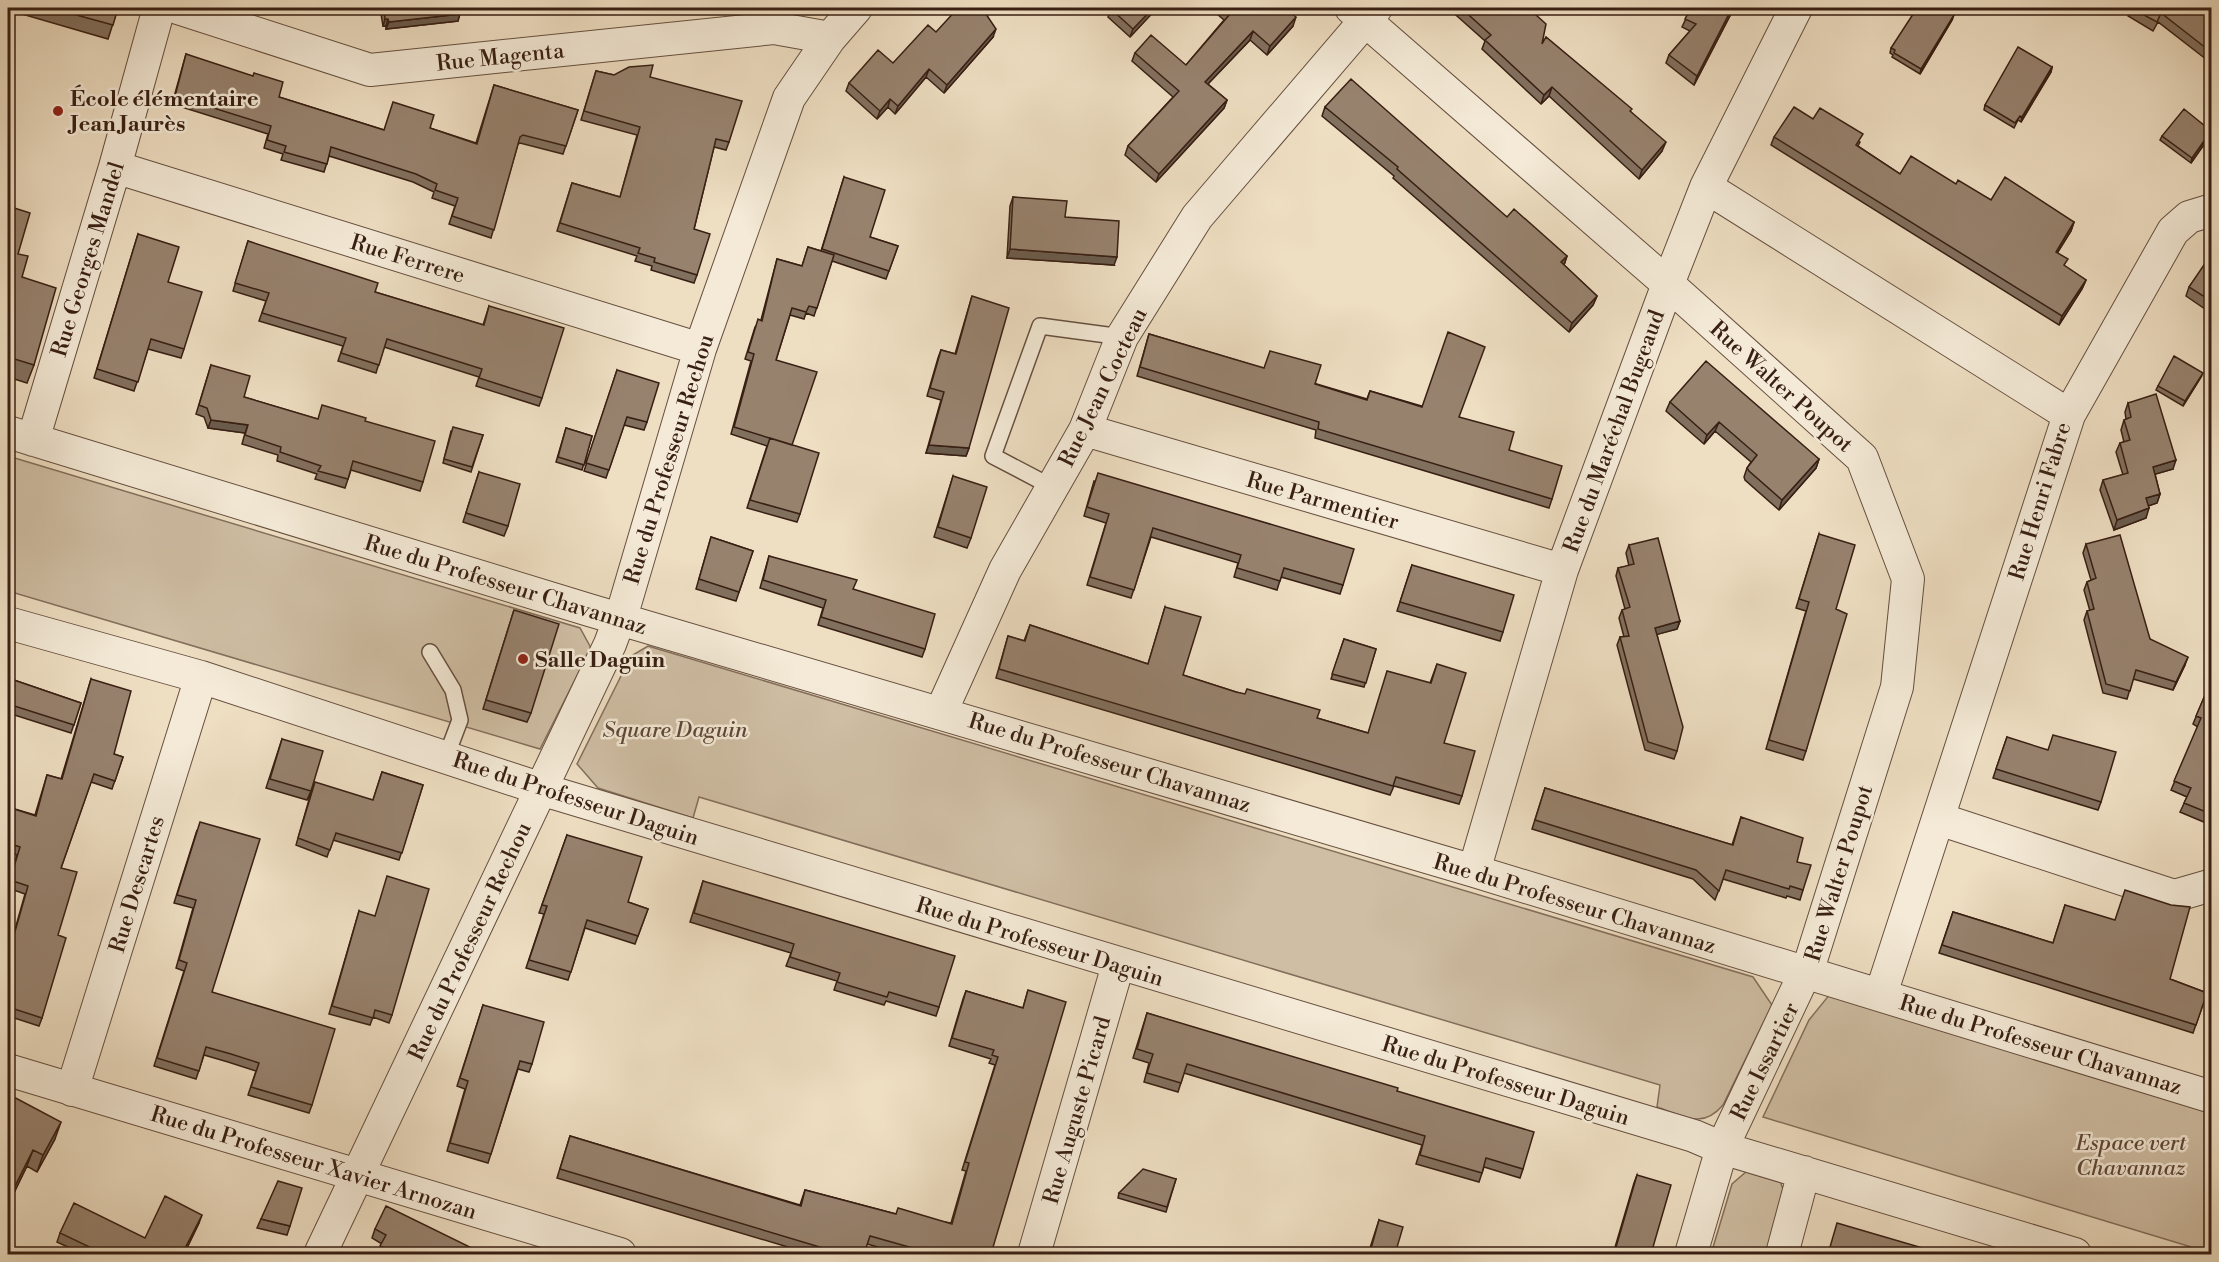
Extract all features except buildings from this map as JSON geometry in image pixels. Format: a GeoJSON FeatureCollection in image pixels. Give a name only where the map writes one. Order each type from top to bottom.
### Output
{"type":"FeatureCollection","features":[{"type":"Feature","properties":{"kind":"street","name":"Rue Georges Mandel"},"geometry":{"type":"LineString","coordinates":[[20,436],[115,167],[159,8]]}},
{"type":"Feature","properties":{"kind":"street","name":"Rue Magenta"},"geometry":{"type":"LineString","coordinates":[[178,8],[369,70],[774,28],[830,38]]}},
{"type":"Feature","properties":{"kind":"street","name":"Rue du Professeur Rechou"},"geometry":{"type":"LineString","coordinates":[[320,1254],[620,619],[700,349],[789,98],[830,38],[856,8]]}},
{"type":"Feature","properties":{"kind":"street","name":"Rue du Maréchal Bugeaud"},"geometry":{"type":"LineString","coordinates":[[1474,871],[1562,570],[1668,284],[1706,188],[1796,8]]}},
{"type":"Feature","properties":{"kind":"street","name":"Rue Walter Poupot"},"geometry":{"type":"LineString","coordinates":[[1364,12],[1862,458],[1908,579],[1897,687],[1806,974]]}},
{"type":"Feature","properties":{"kind":"street","name":"Rue Jean Cocteau"},"geometry":{"type":"LineString","coordinates":[[941,712],[1005,570],[1085,430],[1122,337],[1197,217],[1364,12]]}},
{"type":"Feature","properties":{"kind":"street","name":"Rue Ferrere"},"geometry":{"type":"LineString","coordinates":[[115,167],[700,349]]}},
{"type":"Feature","properties":{"kind":"street","name":"Rue Henri Fabre"},"geometry":{"type":"LineString","coordinates":[[1706,188],[2069,415],[1881,994]]}},
{"type":"Feature","properties":{"kind":"street"},"geometry":{"type":"LineString","coordinates":[[2069,415],[2173,231],[2189,217],[2211,210]]}},
{"type":"Feature","properties":{"kind":"street","name":"Rue Parmentier"},"geometry":{"type":"LineString","coordinates":[[1085,430],[1562,570]]}},
{"type":"Feature","properties":{"kind":"street","name":"Rue du Professeur Chavannaz"},"geometry":{"type":"LineString","coordinates":[[20,436],[620,619],[1474,871],[2211,1097]]}},
{"type":"Feature","properties":{"kind":"street","name":"Rue du Professeur Daguin"},"geometry":{"type":"LineString","coordinates":[[8,623],[201,677],[541,789],[2075,1254]]}},
{"type":"Feature","properties":{"kind":"street","name":"Rue Descartes"},"geometry":{"type":"LineString","coordinates":[[72,1090],[201,677]]}},
{"type":"Feature","properties":{"kind":"street"},"geometry":{"type":"LineString","coordinates":[[1939,819],[2174,896],[2211,885]]}},
{"type":"Feature","properties":{"kind":"street","name":"Rue Auguste Picard"},"geometry":{"type":"LineString","coordinates":[[1034,1254],[1118,965]]}},
{"type":"Feature","properties":{"kind":"street","name":"Rue Issartier"},"geometry":{"type":"LineString","coordinates":[[1691,1254],[1722,1148],[1806,974]]}},
{"type":"Feature","properties":{"kind":"street","name":"Rue du Professeur Xavier Arnozan"},"geometry":{"type":"LineString","coordinates":[[8,1070],[358,1175],[558,1245],[620,1254]]}},
{"type":"Feature","properties":{"kind":"street"},"geometry":{"type":"LineString","coordinates":[[1782,1254],[1804,1172]]}},
{"type":"Feature","properties":{"kind":"lane"},"geometry":{"type":"LineString","coordinates":[[1052,487],[993,456],[1040,326],[1122,337]]}},
{"type":"Feature","properties":{"kind":"lane"},"geometry":{"type":"LineString","coordinates":[[430,652],[453,690],[460,720],[446,757]]}},
{"type":"Feature","properties":{"kind":"green space"},"geometry":{"type":"Polygon","coordinates":[[[8,456],[580,628],[591,648],[540,749],[8,591],[8,456]]]}},
{"type":"Feature","properties":{"kind":"green space","name":"Square Daguin"},"geometry":{"type":"Polygon","coordinates":[[[648,646],[1753,977],[1772,1005],[1723,1105],[1708,1117],[1692,1119],[1657,1107],[1660,1085],[699,797],[693,818],[598,788],[577,764],[631,656],[648,646]]]}},
{"type":"Feature","properties":{"kind":"green space","name":"Espace vert Chavannaz"},"geometry":{"type":"Polygon","coordinates":[[[1830,994],[2211,1107],[2211,1253],[1763,1117],[1809,1020],[1830,994]]]}},
{"type":"Feature","properties":{"kind":"green space"},"geometry":{"type":"Polygon","coordinates":[[[1747,1171],[1778,1177],[1787,1198],[1772,1254],[1711,1254],[1732,1184],[1747,1171]]]}},
{"type":"Feature","properties":{"kind":"place","name":"École élémentaire Jean Jaurès"},"geometry":{"type":"Point","coordinates":[58,111]}},
{"type":"Feature","properties":{"kind":"place","name":"Salle Daguin"},"geometry":{"type":"Point","coordinates":[523,659]}}]}
